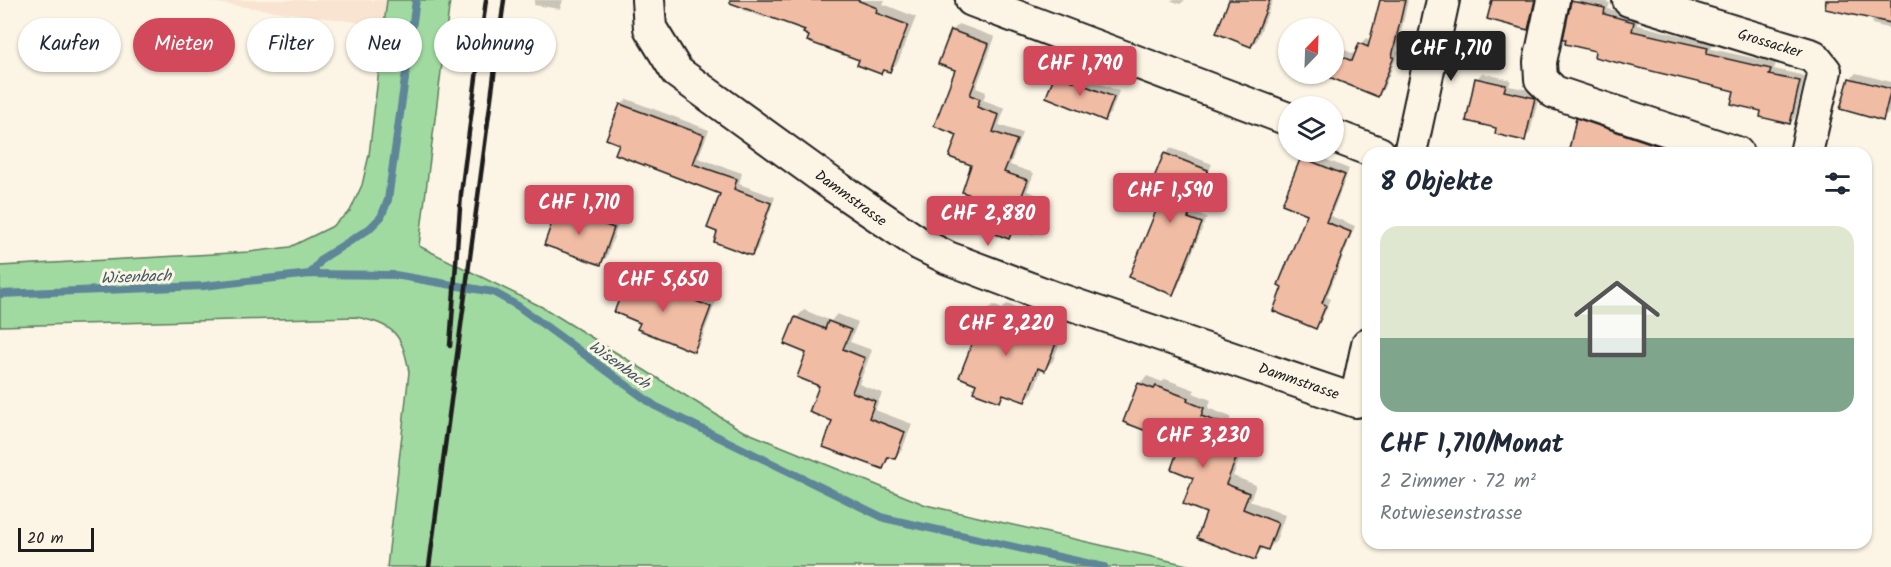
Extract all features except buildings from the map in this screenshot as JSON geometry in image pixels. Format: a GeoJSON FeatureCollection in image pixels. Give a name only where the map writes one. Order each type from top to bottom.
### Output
{"type":"FeatureCollection","features":[{"type":"Feature","properties":{"kind":"street","name":"Dammstrasse"},"geometry":{"type":"LineString","coordinates":[[648,0],[650,28],[677,72],[833,185],[920,244],[948,258],[1054,298],[1356,401],[1362,372]]}},
{"type":"Feature","properties":{"kind":"street"},"geometry":{"type":"LineString","coordinates":[[972,0],[1278,115]]}},
{"type":"Feature","properties":{"kind":"street"},"geometry":{"type":"LineString","coordinates":[[1411,147],[1443,0]]}},
{"type":"Feature","properties":{"kind":"street"},"geometry":{"type":"LineString","coordinates":[[1553,0],[1540,62],[1541,79],[1554,92],[1719,147]]}},
{"type":"Feature","properties":{"kind":"street","name":"Grossacker"},"geometry":{"type":"LineString","coordinates":[[1629,0],[1813,56],[1826,71],[1807,147]]}},
{"type":"Feature","properties":{"kind":"street"},"geometry":{"type":"LineString","coordinates":[[1344,140],[1363,147]]}},
{"type":"Feature","properties":{"kind":"shaded area"},"geometry":{"type":"Polygon","coordinates":[[[194,0],[387,0],[385,18],[346,18],[346,21],[194,0]]]}},
{"type":"Feature","properties":{"kind":"green space"},"geometry":{"type":"Polygon","coordinates":[[[387,0],[450,0],[448,18],[434,18],[434,72],[441,72],[419,246],[544,308],[741,430],[926,505],[1196,567],[387,567],[409,372],[403,348],[388,328],[379,323],[356,317],[0,326],[0,266],[249,252],[290,247],[331,227],[350,211],[362,185],[369,155],[379,72],[422,72],[422,18],[385,18],[387,0]]]}},
{"type":"Feature","properties":{"kind":"waterway"},"geometry":{"type":"LineString","coordinates":[[310,274],[323,258],[369,229],[381,217],[388,200],[416,0]]}},
{"type":"Feature","properties":{"kind":"waterway","name":"Wisenbach"},"geometry":{"type":"LineString","coordinates":[[0,294],[204,286],[310,274],[395,275],[493,292],[518,306],[655,406],[884,518],[1104,567]]}},
{"type":"Feature","properties":{"kind":"railway"},"geometry":{"type":"LineString","coordinates":[[450,346],[461,194],[486,0]]}},
{"type":"Feature","properties":{"kind":"railway"},"geometry":{"type":"LineString","coordinates":[[429,567],[504,0]]}}]}
